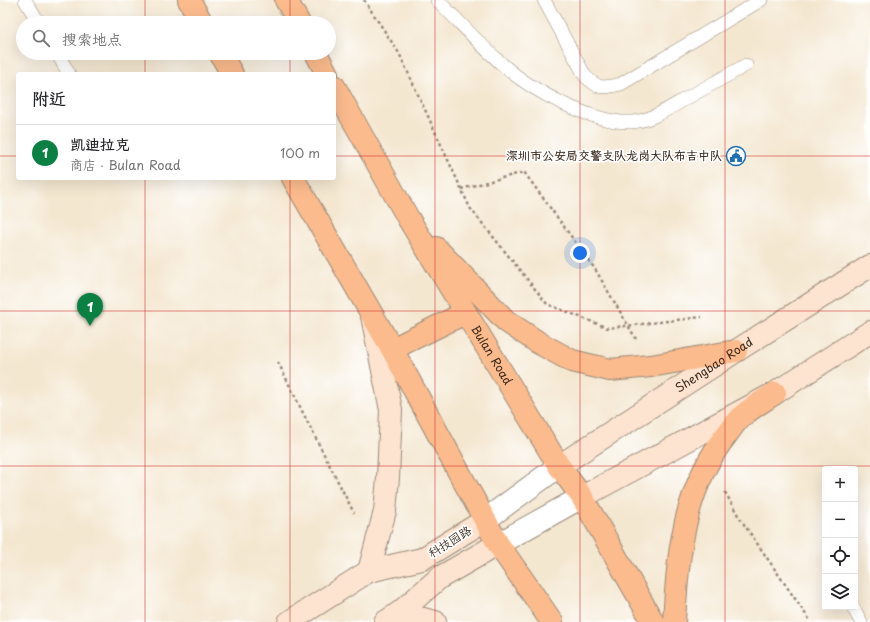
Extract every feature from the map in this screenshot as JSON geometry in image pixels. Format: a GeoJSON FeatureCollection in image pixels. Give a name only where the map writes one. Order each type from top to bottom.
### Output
{"type":"FeatureCollection","features":[{"type":"Feature","properties":{"kind":"main road"},"geometry":{"type":"LineString","coordinates":[[189,0],[198,16]]}},
{"type":"Feature","properties":{"kind":"main road"},"geometry":{"type":"LineString","coordinates":[[286,0],[295,16]]}},
{"type":"Feature","properties":{"kind":"main road"},"geometry":{"type":"LineString","coordinates":[[224,60],[231,72]]}},
{"type":"Feature","properties":{"kind":"main road"},"geometry":{"type":"LineString","coordinates":[[320,60],[326,72]]}},
{"type":"Feature","properties":{"kind":"main road","name":"Bulan Road"},"geometry":{"type":"LineString","coordinates":[[336,90],[408,218],[559,466],[582,497],[654,622]]}},
{"type":"Feature","properties":{"kind":"main road"},"geometry":{"type":"LineString","coordinates":[[294,180],[372,313],[498,544],[552,622]]}},
{"type":"Feature","properties":{"kind":"main road"},"geometry":{"type":"LineString","coordinates":[[408,218],[506,321],[539,343],[572,361],[610,370],[651,366],[736,351]]}},
{"type":"Feature","properties":{"kind":"main road","name":"Shengbao Road"},"geometry":{"type":"LineString","coordinates":[[559,466],[870,266]]}},
{"type":"Feature","properties":{"kind":"main road"},"geometry":{"type":"LineString","coordinates":[[369,571],[385,511],[391,410],[372,313]]}},
{"type":"Feature","properties":{"kind":"main road"},"geometry":{"type":"LineString","coordinates":[[392,349],[465,313]]}},
{"type":"Feature","properties":{"kind":"main road"},"geometry":{"type":"LineString","coordinates":[[674,622],[678,565],[684,523],[694,491],[715,449],[740,418],[775,393],[870,332]]}},
{"type":"Feature","properties":{"kind":"main road"},"geometry":{"type":"LineString","coordinates":[[582,497],[775,393]]}},
{"type":"Feature","properties":{"kind":"main road","name":"科技园路"},"geometry":{"type":"LineString","coordinates":[[289,622],[369,571],[422,559],[485,520]]}},
{"type":"Feature","properties":{"kind":"main road","name":"科技园路"},"geometry":{"type":"LineString","coordinates":[[392,618],[439,578],[498,544]]}},
{"type":"Feature","properties":{"kind":"main road"},"geometry":{"type":"LineString","coordinates":[[392,618],[434,622]]}},
{"type":"Feature","properties":{"kind":"street","name":"科技园路"},"geometry":{"type":"LineString","coordinates":[[485,520],[559,466]]}},
{"type":"Feature","properties":{"kind":"street","name":"科技园路"},"geometry":{"type":"LineString","coordinates":[[498,544],[582,497]]}},
{"type":"Feature","properties":{"kind":"lane"},"geometry":{"type":"LineString","coordinates":[[25,0],[35,16]]}},
{"type":"Feature","properties":{"kind":"lane"},"geometry":{"type":"LineString","coordinates":[[437,0],[502,65],[520,78],[556,101],[590,115],[605,119],[633,122],[656,115],[746,65]]}},
{"type":"Feature","properties":{"kind":"lane"},"geometry":{"type":"LineString","coordinates":[[544,0],[585,76],[595,86],[603,88],[621,84],[761,0]]}},
{"type":"Feature","properties":{"kind":"lane"},"geometry":{"type":"LineString","coordinates":[[61,60],[68,72]]}},
{"type":"Feature","properties":{"kind":"lane"},"geometry":{"type":"LineString","coordinates":[[855,610],[861,622]]}},
{"type":"Feature","properties":{"kind":"path"},"geometry":{"type":"LineString","coordinates":[[364,0],[399,53],[470,208],[547,304],[608,328],[702,317]]}},
{"type":"Feature","properties":{"kind":"path"},"geometry":{"type":"LineString","coordinates":[[461,190],[524,172],[594,269]]}},
{"type":"Feature","properties":{"kind":"path"},"geometry":{"type":"LineString","coordinates":[[278,362],[357,520]]}},
{"type":"Feature","properties":{"kind":"path"},"geometry":{"type":"LineString","coordinates":[[739,517],[810,622]]}},
{"type":"Feature","properties":{"kind":"place","name":"深圳市公安局交警支队龙岗大队布吉中队"},"geometry":{"type":"Point","coordinates":[736,156]}},
{"type":"Feature","properties":{"kind":"place","name":"凯迪拉克"},"geometry":{"type":"Point","coordinates":[90,326]}}]}
